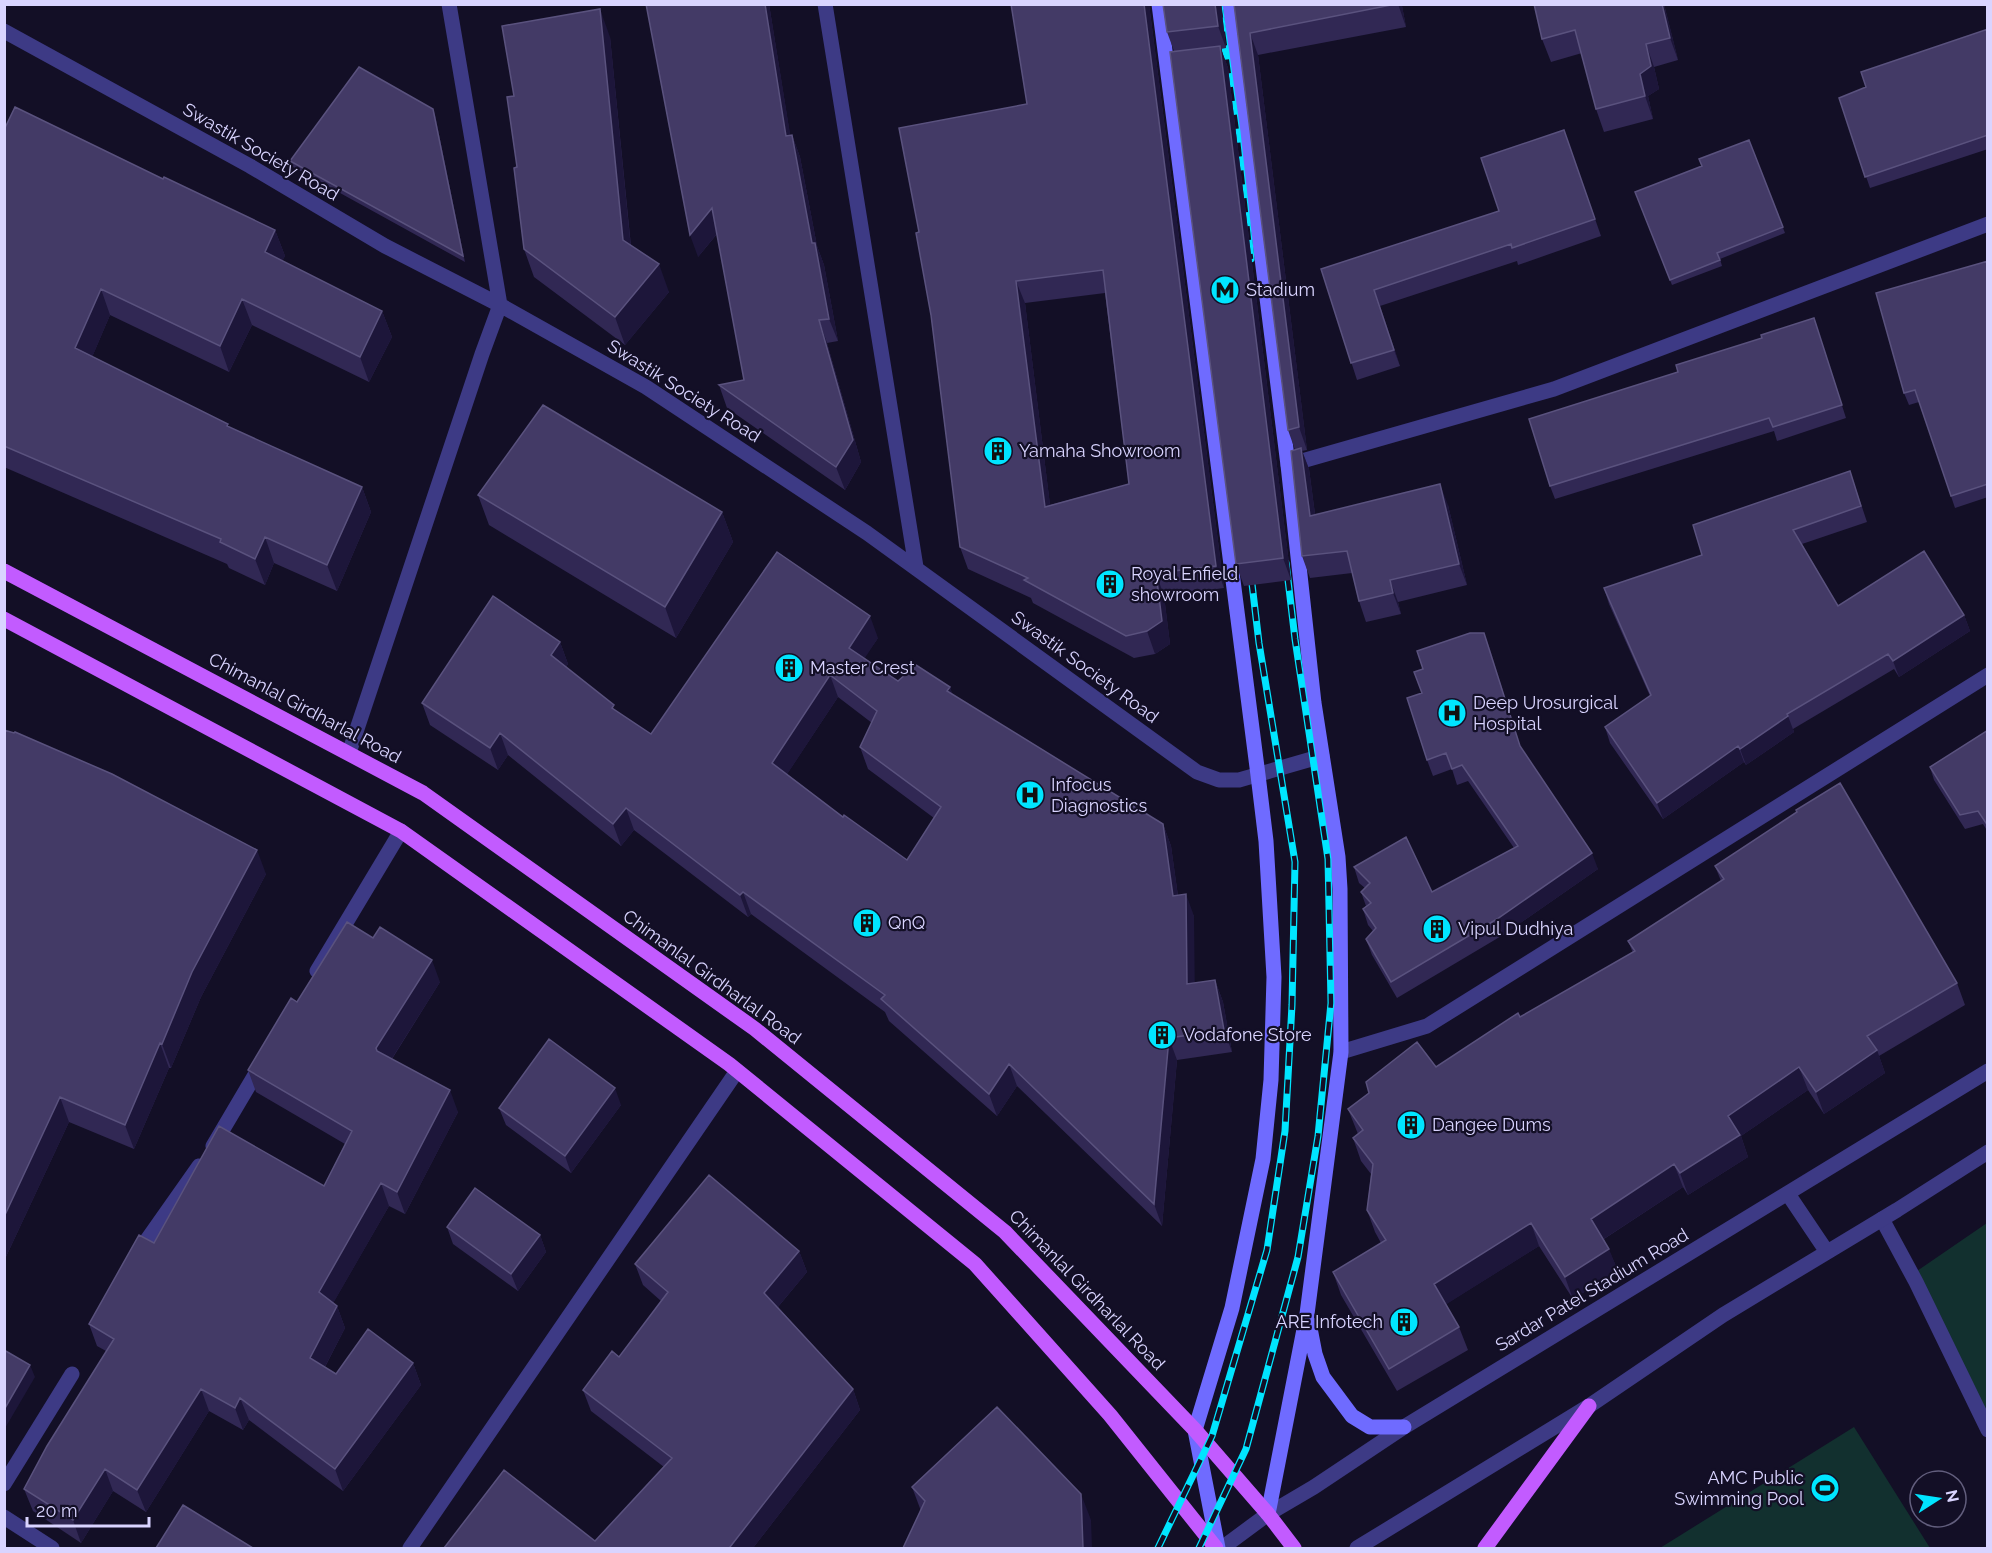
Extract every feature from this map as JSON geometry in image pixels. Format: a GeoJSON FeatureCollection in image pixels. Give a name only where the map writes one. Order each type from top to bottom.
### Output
{"type":"FeatureCollection","features":[{"type":"Feature","properties":{"kind":"main road"},"geometry":{"type":"LineString","coordinates":[[1159,4],[1172,65],[1266,841],[1274,977],[1270,1092],[1263,1159],[1233,1308],[1195,1430],[1219,1548]]}},
{"type":"Feature","properties":{"kind":"main road"},"geometry":{"type":"LineString","coordinates":[[1230,4],[1231,58],[1288,465],[1314,703],[1338,857],[1340,889],[1341,1052],[1307,1314],[1268,1514]]}},
{"type":"Feature","properties":{"kind":"main road","name":"Chimanlal Girdharlal Road"},"geometry":{"type":"LineString","coordinates":[[4,571],[423,794],[755,1029],[1005,1232],[1195,1430],[1268,1514],[1294,1548]]}},
{"type":"Feature","properties":{"kind":"main road"},"geometry":{"type":"LineString","coordinates":[[4,618],[400,831],[737,1071],[975,1264],[1110,1415],[1219,1548]]}},
{"type":"Feature","properties":{"kind":"main road"},"geometry":{"type":"LineString","coordinates":[[1307,1314],[1315,1354],[1323,1377],[1352,1416],[1370,1427],[1404,1427]]}},
{"type":"Feature","properties":{"kind":"main road"},"geometry":{"type":"LineString","coordinates":[[1485,1548],[1589,1406]]}},
{"type":"Feature","properties":{"kind":"street"},"geometry":{"type":"LineString","coordinates":[[348,753],[500,305],[449,4]]}},
{"type":"Feature","properties":{"kind":"street"},"geometry":{"type":"LineString","coordinates":[[825,4],[916,567]]}},
{"type":"Feature","properties":{"kind":"street","name":"Swastik Society Road"},"geometry":{"type":"LineString","coordinates":[[4,31],[250,166],[385,246],[500,305],[646,387],[916,567],[1197,772],[1219,780],[1239,780],[1322,756]]}},
{"type":"Feature","properties":{"kind":"street"},"geometry":{"type":"LineString","coordinates":[[1288,465],[1554,389],[1988,224]]}},
{"type":"Feature","properties":{"kind":"street"},"geometry":{"type":"LineString","coordinates":[[1341,1052],[1427,1026],[1988,675]]}},
{"type":"Feature","properties":{"kind":"street"},"geometry":{"type":"LineString","coordinates":[[309,984],[400,831]]}},
{"type":"Feature","properties":{"kind":"street"},"geometry":{"type":"LineString","coordinates":[[137,1254],[212,1147],[273,1045]]}},
{"type":"Feature","properties":{"kind":"street"},"geometry":{"type":"LineString","coordinates":[[410,1548],[737,1071]]}},
{"type":"Feature","properties":{"kind":"street","name":"Sardar Patel Stadium Road"},"geometry":{"type":"LineString","coordinates":[[1219,1548],[1404,1427],[1988,1071]]}},
{"type":"Feature","properties":{"kind":"street"},"geometry":{"type":"LineString","coordinates":[[1357,1548],[1589,1406],[1723,1315],[1988,1152]]}},
{"type":"Feature","properties":{"kind":"street"},"geometry":{"type":"LineString","coordinates":[[1788,1194],[1827,1252]]}},
{"type":"Feature","properties":{"kind":"street"},"geometry":{"type":"LineString","coordinates":[[1882,1219],[1916,1282],[1988,1430]]}},
{"type":"Feature","properties":{"kind":"street"},"geometry":{"type":"LineString","coordinates":[[4,1484],[72,1374]]}},
{"type":"Feature","properties":{"kind":"street"},"geometry":{"type":"LineString","coordinates":[[4,1517],[52,1548]]}},
{"type":"Feature","properties":{"kind":"green space"},"geometry":{"type":"Polygon","coordinates":[[[1987,1223],[1987,1440],[1917,1271],[1987,1223]]]}},
{"type":"Feature","properties":{"kind":"green space","name":"AMC Public Swimming Pool"},"geometry":{"type":"Polygon","coordinates":[[[1854,1427],[1908,1513],[1908,1529],[1918,1529],[1930,1548],[1660,1548],[1854,1427]]]}},
{"type":"Feature","properties":{"kind":"building"},"geometry":{"type":"Polygon","coordinates":[[[646,4],[765,4],[786,136],[792,135],[829,319],[819,320],[853,440],[836,467],[719,385],[744,380],[712,208],[690,235],[646,4]]]}},
{"type":"Feature","properties":{"kind":"building"},"geometry":{"type":"Polygon","coordinates":[[[1011,4],[1144,4],[1216,566],[1156,573],[1162,621],[1147,631],[1126,636],[1024,580],[1028,578],[960,547],[931,315],[916,233],[919,232],[899,128],[1027,104],[1011,4]],[[1103,270],[1016,281],[1045,507],[1129,484],[1103,270]]]}},
{"type":"Feature","properties":{"kind":"building"},"geometry":{"type":"Polygon","coordinates":[[[1163,4],[1215,4],[1218,26],[1167,32],[1163,4]]]}},
{"type":"Feature","properties":{"kind":"building"},"geometry":{"type":"Polygon","coordinates":[[[1234,4],[1396,4],[1250,33],[1299,427],[1288,430],[1234,4]]]}},
{"type":"Feature","properties":{"kind":"building"},"geometry":{"type":"Polygon","coordinates":[[[1534,4],[1662,4],[1670,38],[1646,44],[1651,66],[1640,74],[1645,96],[1596,109],[1575,30],[1542,39],[1534,4]]]}},
{"type":"Feature","properties":{"kind":"building"},"geometry":{"type":"Polygon","coordinates":[[[600,9],[623,240],[659,264],[615,317],[524,249],[514,168],[517,167],[507,97],[514,96],[502,26],[600,9]]]}},
{"type":"Feature","properties":{"kind":"building"},"geometry":{"type":"Polygon","coordinates":[[[1988,29],[1988,135],[1865,177],[1839,98],[1866,87],[1861,72],[1988,29]]]}},
{"type":"Feature","properties":{"kind":"building"},"geometry":{"type":"Polygon","coordinates":[[[1220,46],[1283,558],[1236,564],[1170,52],[1220,46]]]}},
{"type":"Feature","properties":{"kind":"building"},"geometry":{"type":"Polygon","coordinates":[[[359,67],[433,109],[463,256],[290,161],[359,67]]]}},
{"type":"Feature","properties":{"kind":"building"},"geometry":{"type":"Polygon","coordinates":[[[15,107],[275,230],[265,252],[382,311],[360,357],[242,299],[220,346],[101,289],[75,348],[228,424],[227,426],[362,487],[327,565],[265,537],[255,559],[220,542],[221,539],[4,446],[4,130],[15,107]]]}},
{"type":"Feature","properties":{"kind":"building"},"geometry":{"type":"Polygon","coordinates":[[[1564,130],[1595,219],[1512,248],[1511,244],[1374,290],[1394,350],[1351,363],[1321,269],[1499,211],[1481,158],[1564,130]]]}},
{"type":"Feature","properties":{"kind":"building"},"geometry":{"type":"Polygon","coordinates":[[[1749,140],[1783,227],[1717,253],[1720,260],[1670,280],[1635,192],[1702,166],[1699,159],[1749,140]]]}},
{"type":"Feature","properties":{"kind":"building"},"geometry":{"type":"Polygon","coordinates":[[[1988,261],[1988,484],[1951,496],[1915,390],[1904,393],[1876,293],[1988,261]]]}},
{"type":"Feature","properties":{"kind":"building"},"geometry":{"type":"Polygon","coordinates":[[[1814,318],[1842,405],[1773,427],[1769,418],[1550,486],[1529,419],[1678,372],[1676,365],[1762,338],[1761,335],[1814,318]]]}},
{"type":"Feature","properties":{"kind":"building"},"geometry":{"type":"Polygon","coordinates":[[[543,405],[722,512],[665,607],[478,495],[543,405]]]}},
{"type":"Feature","properties":{"kind":"building"},"geometry":{"type":"Polygon","coordinates":[[[1301,448],[1310,516],[1440,484],[1459,564],[1390,580],[1393,593],[1359,601],[1347,551],[1302,556],[1291,451],[1301,448]]]}},
{"type":"Feature","properties":{"kind":"building"},"geometry":{"type":"Polygon","coordinates":[[[1850,471],[1861,506],[1793,530],[1838,606],[1924,551],[1964,615],[1893,661],[1888,654],[1787,714],[1788,716],[1740,749],[1738,746],[1657,803],[1605,727],[1651,695],[1604,588],[1702,555],[1693,525],[1850,471]]]}},
{"type":"Feature","properties":{"kind":"building"},"geometry":{"type":"Polygon","coordinates":[[[777,552],[870,616],[849,648],[898,681],[916,665],[950,687],[947,691],[1163,824],[1173,896],[1186,894],[1187,984],[1215,980],[1224,1030],[1169,1038],[1154,1204],[1009,1064],[989,1094],[881,999],[885,995],[743,892],[740,895],[626,808],[613,824],[500,733],[490,748],[422,703],[493,596],[560,642],[551,655],[614,705],[612,708],[651,734],[777,552]],[[830,675],[772,763],[843,817],[844,815],[907,860],[941,807],[860,747],[877,711],[830,675]]]}},
{"type":"Feature","properties":{"kind":"building"},"geometry":{"type":"Polygon","coordinates":[[[1470,633],[1484,633],[1520,746],[1592,853],[1497,919],[1391,982],[1366,939],[1376,928],[1363,909],[1371,903],[1361,892],[1370,883],[1354,867],[1406,837],[1432,892],[1518,846],[1462,765],[1452,769],[1446,753],[1427,760],[1407,698],[1422,693],[1414,672],[1423,669],[1417,651],[1470,633]]]}},
{"type":"Feature","properties":{"kind":"building"},"geometry":{"type":"Polygon","coordinates":[[[4,730],[15,732],[112,774],[257,850],[192,972],[125,1125],[60,1097],[4,1217],[4,730]]]}},
{"type":"Feature","properties":{"kind":"building"},"geometry":{"type":"Polygon","coordinates":[[[1988,730],[1988,826],[1978,811],[1960,815],[1930,767],[1988,730]]]}},
{"type":"Feature","properties":{"kind":"building"},"geometry":{"type":"Polygon","coordinates":[[[1840,783],[1957,983],[1867,1036],[1877,1050],[1816,1092],[1799,1067],[1728,1116],[1740,1135],[1680,1173],[1674,1164],[1591,1219],[1609,1249],[1565,1277],[1531,1223],[1434,1284],[1459,1327],[1389,1369],[1333,1272],[1386,1240],[1367,1210],[1373,1164],[1353,1138],[1363,1130],[1348,1109],[1369,1093],[1366,1082],[1417,1042],[1436,1067],[1518,1013],[1520,1017],[1635,951],[1628,941],[1724,879],[1715,866],[1797,812],[1796,810],[1840,783]]]}},
{"type":"Feature","properties":{"kind":"building"},"geometry":{"type":"Polygon","coordinates":[[[347,922],[373,938],[380,927],[432,960],[376,1048],[377,1051],[450,1090],[397,1192],[381,1183],[319,1292],[337,1306],[310,1358],[336,1374],[368,1329],[413,1363],[335,1469],[240,1398],[235,1408],[201,1389],[137,1490],[105,1469],[73,1520],[24,1489],[47,1446],[114,1339],[89,1324],[139,1235],[154,1243],[219,1126],[324,1186],[352,1131],[248,1070],[291,998],[297,1002],[347,922]]]}},
{"type":"Feature","properties":{"kind":"building"},"geometry":{"type":"Polygon","coordinates":[[[549,1039],[615,1088],[565,1156],[499,1108],[549,1039]]]}},
{"type":"Feature","properties":{"kind":"building"},"geometry":{"type":"Polygon","coordinates":[[[709,1175],[799,1251],[764,1293],[853,1389],[730,1547],[732,1548],[444,1548],[504,1470],[595,1541],[672,1458],[583,1390],[612,1351],[619,1357],[668,1292],[635,1264],[709,1175]]]}},
{"type":"Feature","properties":{"kind":"building"},"geometry":{"type":"Polygon","coordinates":[[[475,1188],[540,1235],[511,1274],[447,1227],[475,1188]]]}},
{"type":"Feature","properties":{"kind":"building"},"geometry":{"type":"Polygon","coordinates":[[[4,1350],[30,1365],[4,1410],[4,1350]]]}},
{"type":"Feature","properties":{"kind":"building"},"geometry":{"type":"Polygon","coordinates":[[[997,1407],[1081,1494],[1083,1548],[903,1548],[925,1501],[912,1487],[997,1407]]]}},
{"type":"Feature","properties":{"kind":"building"},"geometry":{"type":"Polygon","coordinates":[[[183,1505],[253,1548],[156,1548],[183,1505]]]}},
{"type":"Feature","properties":{"kind":"railway"},"geometry":{"type":"LineString","coordinates":[[1219,4],[1237,132],[1251,259]]}},
{"type":"Feature","properties":{"kind":"railway"},"geometry":{"type":"LineString","coordinates":[[1199,1548],[1246,1449],[1298,1257],[1318,1136],[1331,1003],[1328,859],[1286,563]]}},
{"type":"Feature","properties":{"kind":"railway"},"geometry":{"type":"LineString","coordinates":[[1158,1548],[1212,1436],[1267,1250],[1285,1131],[1292,1005],[1295,862],[1259,643],[1250,567]]}},
{"type":"Feature","properties":{"kind":"place","name":"Stadium"},"geometry":{"type":"Point","coordinates":[1225,290]}},
{"type":"Feature","properties":{"kind":"place","name":"Yamaha Showroom"},"geometry":{"type":"Point","coordinates":[998,451]}},
{"type":"Feature","properties":{"kind":"place","name":"Royal Enfield showroom"},"geometry":{"type":"Point","coordinates":[1110,584]}},
{"type":"Feature","properties":{"kind":"place","name":"Master Crest"},"geometry":{"type":"Point","coordinates":[789,668]}},
{"type":"Feature","properties":{"kind":"place","name":"Deep Urosurgical Hospital"},"geometry":{"type":"Point","coordinates":[1452,713]}},
{"type":"Feature","properties":{"kind":"place","name":"Infocus Diagnostics"},"geometry":{"type":"Point","coordinates":[1030,795]}},
{"type":"Feature","properties":{"kind":"place","name":"QnQ"},"geometry":{"type":"Point","coordinates":[867,923]}},
{"type":"Feature","properties":{"kind":"place","name":"Vipul Dudhiya"},"geometry":{"type":"Point","coordinates":[1437,929]}},
{"type":"Feature","properties":{"kind":"place","name":"Vodafone Store"},"geometry":{"type":"Point","coordinates":[1162,1035]}},
{"type":"Feature","properties":{"kind":"place","name":"Dangee Dums"},"geometry":{"type":"Point","coordinates":[1411,1125]}},
{"type":"Feature","properties":{"kind":"place","name":"ARE Infotech"},"geometry":{"type":"Point","coordinates":[1404,1322]}},
{"type":"Feature","properties":{"kind":"place","name":"AMC Public Swimming Pool"},"geometry":{"type":"Point","coordinates":[1825,1488]}}]}
